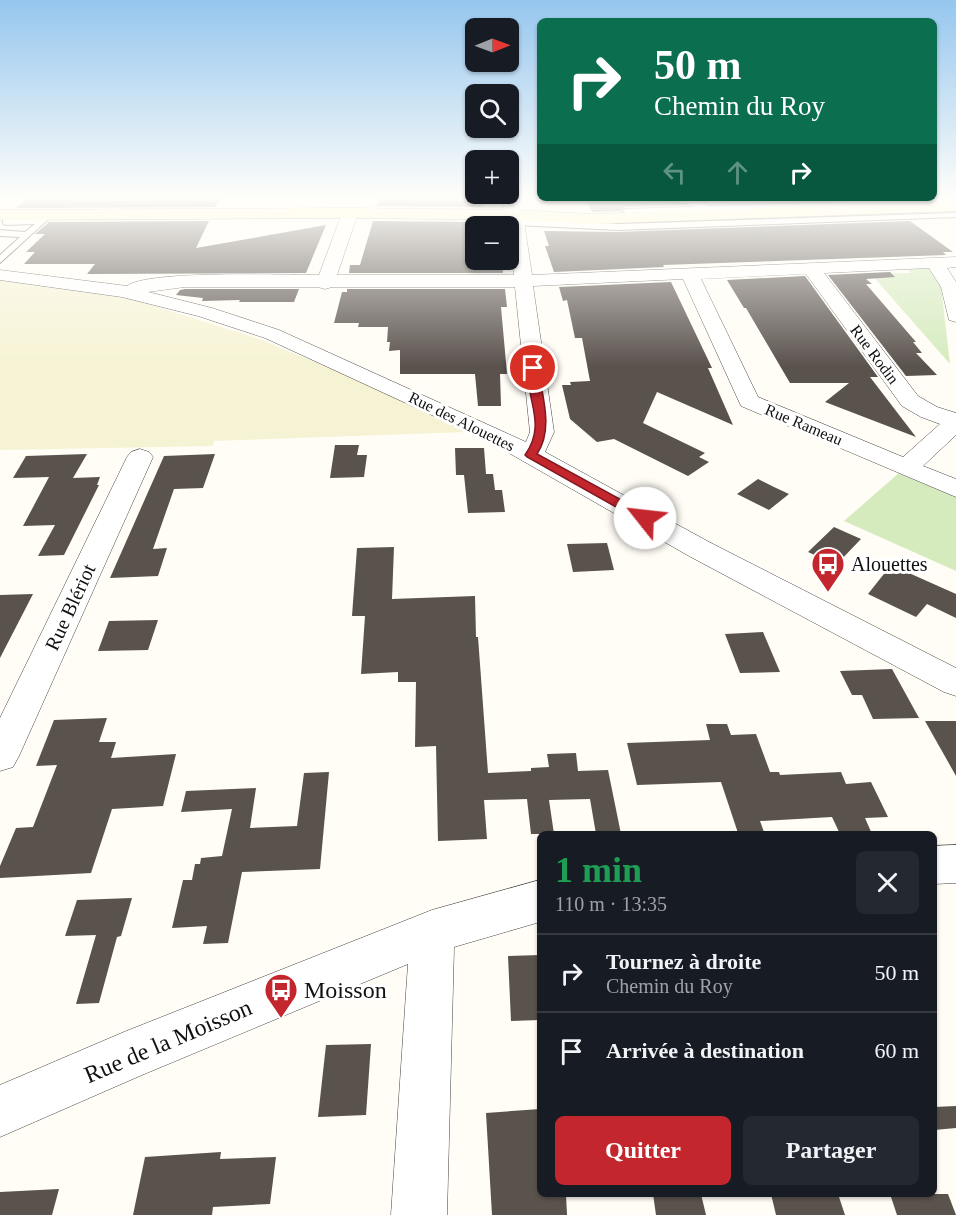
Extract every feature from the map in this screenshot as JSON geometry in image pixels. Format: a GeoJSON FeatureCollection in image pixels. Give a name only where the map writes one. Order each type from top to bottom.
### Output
{"type":"FeatureCollection","features":[{"type":"Feature","properties":{"kind":"street"},"geometry":{"type":"LineString","coordinates":[[325,283],[336,253]]}},
{"type":"Feature","properties":{"kind":"street"},"geometry":{"type":"LineString","coordinates":[[518,253],[542,432],[531,455]]}},
{"type":"Feature","properties":{"kind":"street"},"geometry":{"type":"LineString","coordinates":[[123,291],[185,282],[522,281],[956,262]]}},
{"type":"Feature","properties":{"kind":"street"},"geometry":{"type":"LineString","coordinates":[[935,263],[950,287],[956,316]]}},
{"type":"Feature","properties":{"kind":"street","name":"Rue Rodin"},"geometry":{"type":"LineString","coordinates":[[810,267],[910,401],[929,412],[956,422]]}},
{"type":"Feature","properties":{"kind":"street","name":"Rue Rameau"},"geometry":{"type":"LineString","coordinates":[[689,273],[749,400],[956,489]]}},
{"type":"Feature","properties":{"kind":"street","name":"Rue des Alouettes"},"geometry":{"type":"LineString","coordinates":[[0,275],[123,291],[205,312],[272,334],[486,431],[709,554],[956,682]]}},
{"type":"Feature","properties":{"kind":"street"},"geometry":{"type":"LineString","coordinates":[[906,468],[956,422]]}},
{"type":"Feature","properties":{"kind":"street","name":"Rue Blériot"},"geometry":{"type":"LineString","coordinates":[[0,756],[140,458]]}},
{"type":"Feature","properties":{"kind":"street"},"geometry":{"type":"LineString","coordinates":[[937,865],[956,864]]}},
{"type":"Feature","properties":{"kind":"street","name":"Rue de la Moisson"},"geometry":{"type":"LineString","coordinates":[[0,1111],[124,1057],[432,932],[537,902]]}},
{"type":"Feature","properties":{"kind":"street"},"geometry":{"type":"LineString","coordinates":[[419,1215],[432,932]]}},
{"type":"Feature","properties":{"kind":"shaded area"},"geometry":{"type":"Polygon","coordinates":[[[0,279],[113,293],[259,339],[361,381],[467,432],[214,441],[213,446],[0,450],[0,279]]]}},
{"type":"Feature","properties":{"kind":"green space"},"geometry":{"type":"Polygon","coordinates":[[[906,267],[928,267],[941,286],[950,364],[871,274],[911,273],[906,267]]]}},
{"type":"Feature","properties":{"kind":"green space"},"geometry":{"type":"Polygon","coordinates":[[[899,473],[956,496],[956,571],[844,521],[899,473]]]}},
{"type":"Feature","properties":{"kind":"building"},"geometry":{"type":"Polygon","coordinates":[[[34,253],[314,253],[306,273],[87,274],[95,264],[24,264],[34,253]]]}},
{"type":"Feature","properties":{"kind":"building"},"geometry":{"type":"Polygon","coordinates":[[[364,253],[465,253],[465,270],[503,270],[503,273],[349,273],[350,265],[360,265],[364,253]]]}},
{"type":"Feature","properties":{"kind":"building"},"geometry":{"type":"Polygon","coordinates":[[[547,253],[944,253],[946,255],[663,265],[664,267],[554,272],[547,253]]]}},
{"type":"Feature","properties":{"kind":"building"},"geometry":{"type":"Polygon","coordinates":[[[890,272],[895,277],[866,279],[872,284],[866,284],[916,342],[913,342],[922,353],[916,353],[937,375],[906,376],[828,275],[890,272]]]}},
{"type":"Feature","properties":{"kind":"building"},"geometry":{"type":"Polygon","coordinates":[[[805,276],[878,377],[870,377],[916,437],[825,402],[849,383],[790,383],[727,280],[805,276]]]}},
{"type":"Feature","properties":{"kind":"building"},"geometry":{"type":"Polygon","coordinates":[[[671,282],[712,368],[708,368],[733,425],[657,392],[643,423],[705,453],[699,457],[709,462],[688,476],[614,439],[597,442],[570,419],[562,385],[571,385],[570,382],[590,381],[582,338],[575,338],[567,300],[563,301],[559,287],[671,282]]]}},
{"type":"Feature","properties":{"kind":"building"},"geometry":{"type":"Polygon","coordinates":[[[299,289],[294,302],[239,302],[240,300],[202,301],[203,298],[176,295],[180,290],[299,289]]]}},
{"type":"Feature","properties":{"kind":"building"},"geometry":{"type":"Polygon","coordinates":[[[347,289],[505,289],[507,307],[501,307],[507,374],[500,374],[501,406],[478,406],[475,374],[400,374],[400,350],[389,351],[388,327],[358,327],[359,323],[334,323],[342,292],[347,292],[347,289]]]}},
{"type":"Feature","properties":{"kind":"building"},"geometry":{"type":"Polygon","coordinates":[[[335,445],[359,445],[357,455],[367,455],[364,477],[330,478],[335,445]]]}},
{"type":"Feature","properties":{"kind":"building"},"geometry":{"type":"Polygon","coordinates":[[[455,448],[484,448],[486,474],[493,474],[495,490],[502,490],[505,512],[468,513],[464,475],[456,475],[455,448]]]}},
{"type":"Feature","properties":{"kind":"building"},"geometry":{"type":"Polygon","coordinates":[[[87,454],[73,478],[100,477],[97,485],[99,485],[64,555],[38,556],[55,525],[23,526],[49,477],[13,478],[26,456],[87,454]]]}},
{"type":"Feature","properties":{"kind":"building"},"geometry":{"type":"Polygon","coordinates":[[[215,454],[203,488],[174,489],[153,549],[167,548],[158,576],[110,578],[164,456],[215,454]]]}},
{"type":"Feature","properties":{"kind":"building"},"geometry":{"type":"Polygon","coordinates":[[[758,479],[789,494],[769,510],[737,494],[758,479]]]}},
{"type":"Feature","properties":{"kind":"building"},"geometry":{"type":"Polygon","coordinates":[[[834,527],[861,539],[836,565],[808,552],[834,527]]]}},
{"type":"Feature","properties":{"kind":"building"},"geometry":{"type":"Polygon","coordinates":[[[607,543],[614,570],[573,572],[567,544],[607,543]]]}},
{"type":"Feature","properties":{"kind":"building"},"geometry":{"type":"Polygon","coordinates":[[[394,547],[392,599],[475,596],[476,637],[478,637],[488,773],[531,771],[531,768],[549,767],[547,754],[576,753],[578,771],[608,770],[620,831],[595,831],[590,799],[549,800],[554,831],[537,831],[537,834],[531,834],[527,799],[484,800],[487,839],[438,841],[436,746],[415,747],[416,682],[398,682],[398,672],[361,674],[365,616],[352,616],[357,548],[394,547]]]}},
{"type":"Feature","properties":{"kind":"building"},"geometry":{"type":"Polygon","coordinates":[[[891,565],[956,594],[956,618],[927,604],[916,617],[868,594],[891,565]]]}},
{"type":"Feature","properties":{"kind":"building"},"geometry":{"type":"Polygon","coordinates":[[[33,594],[0,658],[0,595],[33,594]]]}},
{"type":"Feature","properties":{"kind":"building"},"geometry":{"type":"Polygon","coordinates":[[[158,620],[148,650],[98,651],[109,621],[158,620]]]}},
{"type":"Feature","properties":{"kind":"building"},"geometry":{"type":"Polygon","coordinates":[[[763,632],[780,672],[740,673],[725,634],[763,632]]]}},
{"type":"Feature","properties":{"kind":"building"},"geometry":{"type":"Polygon","coordinates":[[[892,669],[919,718],[873,719],[862,695],[852,695],[840,671],[892,669]]]}},
{"type":"Feature","properties":{"kind":"building"},"geometry":{"type":"Polygon","coordinates":[[[107,718],[99,742],[116,742],[111,758],[176,754],[163,806],[112,809],[91,873],[0,878],[0,866],[16,828],[33,827],[57,765],[36,766],[54,720],[107,718]]]}},
{"type":"Feature","properties":{"kind":"building"},"geometry":{"type":"Polygon","coordinates":[[[925,721],[956,721],[956,776],[925,721]]]}},
{"type":"Feature","properties":{"kind":"building"},"geometry":{"type":"Polygon","coordinates":[[[706,724],[727,724],[731,735],[756,734],[770,772],[779,772],[780,775],[841,772],[846,784],[871,782],[888,817],[865,818],[871,831],[839,831],[832,817],[760,821],[764,831],[737,831],[721,782],[637,785],[627,743],[710,740],[706,724]]]}},
{"type":"Feature","properties":{"kind":"building"},"geometry":{"type":"Polygon","coordinates":[[[329,772],[320,869],[242,872],[228,943],[203,944],[207,926],[172,928],[183,880],[192,880],[195,864],[200,864],[201,858],[222,856],[232,809],[181,812],[186,791],[256,788],[250,828],[297,826],[304,773],[329,772]]]}},
{"type":"Feature","properties":{"kind":"building"},"geometry":{"type":"Polygon","coordinates":[[[132,898],[121,936],[117,937],[99,1003],[76,1004],[96,935],[65,936],[77,900],[132,898]]]}},
{"type":"Feature","properties":{"kind":"building"},"geometry":{"type":"Polygon","coordinates":[[[537,955],[537,1020],[511,1021],[508,956],[537,955]]]}},
{"type":"Feature","properties":{"kind":"building"},"geometry":{"type":"Polygon","coordinates":[[[371,1044],[366,1115],[318,1117],[326,1045],[371,1044]]]}},
{"type":"Feature","properties":{"kind":"building"},"geometry":{"type":"Polygon","coordinates":[[[956,1106],[956,1128],[937,1130],[937,1107],[956,1106]]]}},
{"type":"Feature","properties":{"kind":"building"},"geometry":{"type":"Polygon","coordinates":[[[537,1109],[537,1197],[566,1197],[567,1215],[492,1215],[486,1113],[537,1109]]]}},
{"type":"Feature","properties":{"kind":"building"},"geometry":{"type":"Polygon","coordinates":[[[221,1152],[220,1159],[276,1157],[270,1204],[213,1207],[212,1215],[133,1215],[145,1157],[221,1152]]]}},
{"type":"Feature","properties":{"kind":"building"},"geometry":{"type":"Polygon","coordinates":[[[59,1189],[52,1215],[0,1215],[0,1192],[59,1189]]]}},
{"type":"Feature","properties":{"kind":"building"},"geometry":{"type":"Polygon","coordinates":[[[937,1194],[948,1194],[956,1215],[897,1215],[891,1197],[937,1197],[937,1194]]]}},
{"type":"Feature","properties":{"kind":"building"},"geometry":{"type":"Polygon","coordinates":[[[653,1197],[702,1197],[706,1215],[656,1215],[653,1197]]]}},
{"type":"Feature","properties":{"kind":"building"},"geometry":{"type":"Polygon","coordinates":[[[772,1197],[839,1197],[845,1215],[776,1215],[772,1197]]]}},
{"type":"Feature","properties":{"kind":"place","name":"Alouettes"},"geometry":{"type":"Point","coordinates":[828,593]}},
{"type":"Feature","properties":{"kind":"place","name":"Moisson"},"geometry":{"type":"Point","coordinates":[281,1019]}},
{"type":"Feature","properties":{"kind":"route"},"geometry":{"type":"LineString","coordinates":[[533,368],[542,432],[531,455],[645,518]]}}]}
